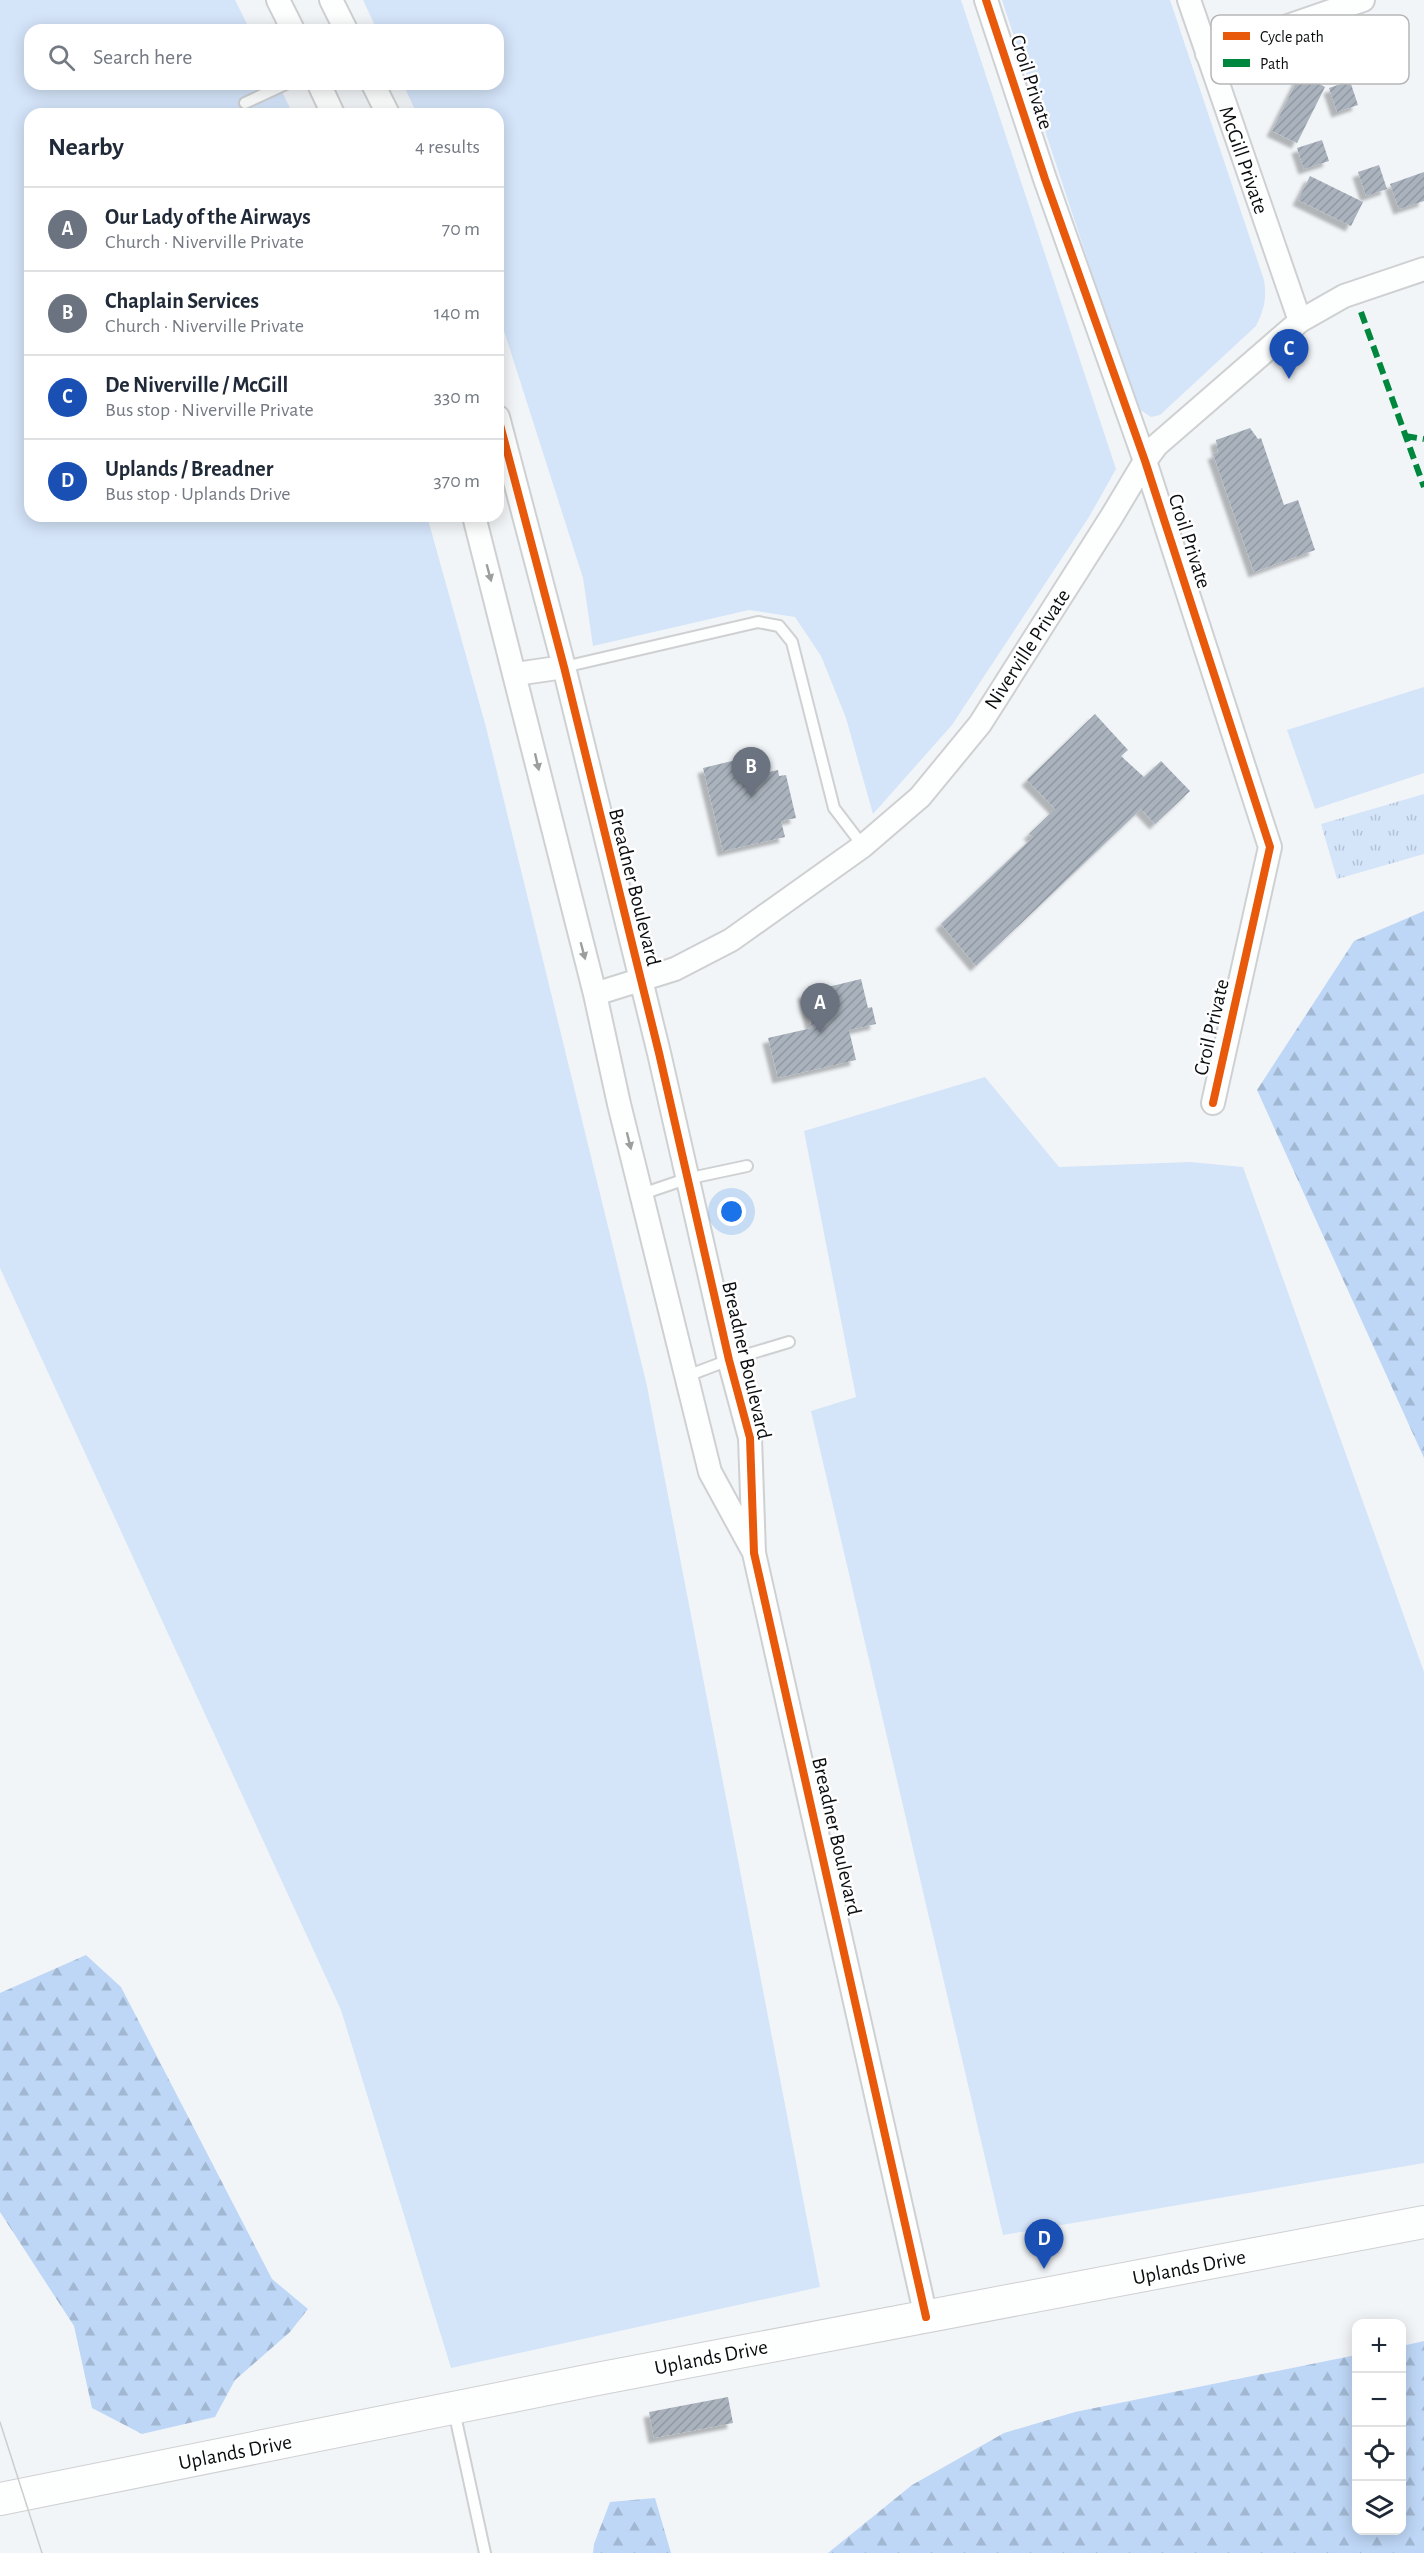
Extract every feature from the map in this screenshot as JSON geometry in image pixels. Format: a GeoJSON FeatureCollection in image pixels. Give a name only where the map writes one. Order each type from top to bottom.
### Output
{"type":"FeatureCollection","features":[{"type":"Feature","properties":{"kind":"main road","name":"Uplands Drive"},"geometry":{"type":"LineString","coordinates":[[0,2499],[453,2408],[1424,2222]]}},
{"type":"Feature","properties":{"kind":"street"},"geometry":{"type":"LineString","coordinates":[[278,0],[290,24]]}},
{"type":"Feature","properties":{"kind":"street"},"geometry":{"type":"LineString","coordinates":[[332,0],[343,24]]}},
{"type":"Feature","properties":{"kind":"street","name":"Croil Private"},"geometry":{"type":"LineString","coordinates":[[986,0],[1045,179],[1144,461],[1270,847],[1213,1103]]}},
{"type":"Feature","properties":{"kind":"street","name":"McGill Private"},"geometry":{"type":"LineString","coordinates":[[1189,0],[1211,65]]}},
{"type":"Feature","properties":{"kind":"street"},"geometry":{"type":"LineString","coordinates":[[1320,15],[1363,0]]}},
{"type":"Feature","properties":{"kind":"street"},"geometry":{"type":"LineString","coordinates":[[1207,54],[1211,53]]}},
{"type":"Feature","properties":{"kind":"street","name":"McGill Private"},"geometry":{"type":"LineString","coordinates":[[1217,84],[1300,321]]}},
{"type":"Feature","properties":{"kind":"street"},"geometry":{"type":"LineString","coordinates":[[322,90],[330,108]]}},
{"type":"Feature","properties":{"kind":"street"},"geometry":{"type":"LineString","coordinates":[[375,90],[385,108]]}},
{"type":"Feature","properties":{"kind":"street","name":"Niverville Private"},"geometry":{"type":"LineString","coordinates":[[595,994],[675,969],[731,940],[862,846],[920,797],[980,724],[1112,516],[1144,461],[1157,445],[1300,321],[1344,296],[1424,269]]}},
{"type":"Feature","properties":{"kind":"street","name":"Breadner Boulevard"},"geometry":{"type":"LineString","coordinates":[[504,440],[564,667],[659,1053],[729,1360],[750,1438],[754,1553],[926,2317]]}},
{"type":"Feature","properties":{"kind":"street","name":"Breadner Boulevard"},"geometry":{"type":"LineString","coordinates":[[476,522],[516,674],[574,919],[595,994],[710,1472],[754,1553]]}},
{"type":"Feature","properties":{"kind":"street"},"geometry":{"type":"LineString","coordinates":[[516,674],[564,667]]}},
{"type":"Feature","properties":{"kind":"lane"},"geometry":{"type":"LineString","coordinates":[[245,103],[273,90]]}},
{"type":"Feature","properties":{"kind":"lane"},"geometry":{"type":"LineString","coordinates":[[564,667],[758,622],[779,627],[792,642],[834,808],[862,846]]}},
{"type":"Feature","properties":{"kind":"lane"},"geometry":{"type":"LineString","coordinates":[[642,1194],[686,1179],[747,1166]]}},
{"type":"Feature","properties":{"kind":"lane"},"geometry":{"type":"LineString","coordinates":[[687,1376],[729,1360],[789,1342]]}},
{"type":"Feature","properties":{"kind":"lane"},"geometry":{"type":"LineString","coordinates":[[453,2408],[485,2553]]}},
{"type":"Feature","properties":{"kind":"green space"},"geometry":{"type":"Polygon","coordinates":[[[0,0],[235,0],[247,24],[24,24],[24,90],[281,90],[290,108],[24,108],[24,522],[429,522],[486,727],[647,1386],[820,2287],[451,2368],[341,2010],[0,1268],[0,0]]]}},
{"type":"Feature","properties":{"kind":"green space"},"geometry":{"type":"Polygon","coordinates":[[[363,0],[961,0],[1116,469],[1089,517],[952,725],[873,814],[846,718],[821,656],[795,617],[749,610],[593,646],[583,578],[504,331],[504,108],[414,108],[406,90],[504,90],[504,24],[374,24],[363,0]]]}},
{"type":"Feature","properties":{"kind":"green space"},"geometry":{"type":"Polygon","coordinates":[[[1002,0],[1170,0],[1264,280],[1265,298],[1256,326],[1160,415],[1151,417],[1136,407],[1002,0]]]}},
{"type":"Feature","properties":{"kind":"green space"},"geometry":{"type":"Polygon","coordinates":[[[1424,687],[1424,773],[1315,809],[1287,730],[1424,687]]]}},
{"type":"Feature","properties":{"kind":"green space"},"geometry":{"type":"Polygon","coordinates":[[[1424,794],[1424,854],[1337,879],[1321,824],[1424,794]]]}},
{"type":"Feature","properties":{"kind":"green space"},"geometry":{"type":"Polygon","coordinates":[[[1424,911],[1424,1458],[1257,1090],[1354,941],[1424,911]]]}},
{"type":"Feature","properties":{"kind":"green space"},"geometry":{"type":"Polygon","coordinates":[[[985,1077],[1059,1167],[1190,1162],[1243,1167],[1424,1672],[1424,2163],[1003,2235],[811,1411],[856,1397],[804,1131],[985,1077]]]}},
{"type":"Feature","properties":{"kind":"green space"},"geometry":{"type":"Polygon","coordinates":[[[86,1955],[121,1987],[272,2279],[308,2309],[290,2332],[235,2380],[215,2417],[142,2434],[92,2408],[74,2326],[0,2212],[0,1993],[86,1955]]]}},
{"type":"Feature","properties":{"kind":"green space"},"geometry":{"type":"Polygon","coordinates":[[[1424,2341],[1424,2553],[828,2553],[912,2485],[1004,2433],[1075,2412],[1352,2356],[1352,2535],[1406,2535],[1406,2345],[1424,2341]]]}},
{"type":"Feature","properties":{"kind":"green space"},"geometry":{"type":"Polygon","coordinates":[[[655,2498],[671,2553],[593,2553],[594,2544],[610,2502],[655,2498]]]}},
{"type":"Feature","properties":{"kind":"building"},"geometry":{"type":"Polygon","coordinates":[[[1296,84],[1320,84],[1325,87],[1297,143],[1272,131],[1296,84]]]}},
{"type":"Feature","properties":{"kind":"building"},"geometry":{"type":"Polygon","coordinates":[[[1351,84],[1358,105],[1337,112],[1329,88],[1351,84]]]}},
{"type":"Feature","properties":{"kind":"building"},"geometry":{"type":"Polygon","coordinates":[[[1322,140],[1329,161],[1304,169],[1297,148],[1322,140]]]}},
{"type":"Feature","properties":{"kind":"building"},"geometry":{"type":"Polygon","coordinates":[[[1379,165],[1387,189],[1366,196],[1358,172],[1379,165]]]}},
{"type":"Feature","properties":{"kind":"building"},"geometry":{"type":"Polygon","coordinates":[[[1424,172],[1424,201],[1399,209],[1390,184],[1424,172]]]}},
{"type":"Feature","properties":{"kind":"building"},"geometry":{"type":"Polygon","coordinates":[[[1310,176],[1363,202],[1351,226],[1298,200],[1310,176]]]}},
{"type":"Feature","properties":{"kind":"building"},"geometry":{"type":"Polygon","coordinates":[[[1250,428],[1258,439],[1261,438],[1284,505],[1298,500],[1315,550],[1254,572],[1213,454],[1218,452],[1216,440],[1250,428]]]}},
{"type":"Feature","properties":{"kind":"building"},"geometry":{"type":"Polygon","coordinates":[[[1095,714],[1128,750],[1121,756],[1144,777],[1161,761],[1190,791],[1155,824],[1141,809],[976,966],[941,924],[1033,837],[1029,834],[1055,809],[1027,780],[1095,714]]]}},
{"type":"Feature","properties":{"kind":"building"},"geometry":{"type":"Polygon","coordinates":[[[765,753],[769,772],[778,770],[779,776],[786,775],[796,818],[781,821],[785,837],[723,851],[703,768],[765,753]]]}},
{"type":"Feature","properties":{"kind":"building"},"geometry":{"type":"Polygon","coordinates":[[[861,979],[868,1008],[872,1007],[876,1024],[849,1030],[856,1060],[778,1078],[768,1038],[812,1028],[803,993],[861,979]]]}},
{"type":"Feature","properties":{"kind":"building"},"geometry":{"type":"Polygon","coordinates":[[[728,2397],[733,2423],[654,2438],[649,2412],[728,2397]]]}},
{"type":"Feature","properties":{"kind":"tram line"},"geometry":{"type":"LineString","coordinates":[[0,2422],[42,2553]]}},
{"type":"Feature","properties":{"kind":"marked path"},"geometry":{"type":"LineString","coordinates":[[1361,312],[1424,487]]}},
{"type":"Feature","properties":{"kind":"marked path"},"geometry":{"type":"LineString","coordinates":[[1405,436],[1424,439]]}},
{"type":"Feature","properties":{"kind":"cycle path"},"geometry":{"type":"LineString","coordinates":[[986,0],[1045,179],[1145,461],[1270,847],[1213,1103]]}},
{"type":"Feature","properties":{"kind":"cycle path"},"geometry":{"type":"LineString","coordinates":[[504,440],[564,667],[659,1053],[729,1360],[750,1438],[754,1553],[926,2317]]}},
{"type":"Feature","properties":{"kind":"place","name":"De Niverville / McGill"},"geometry":{"type":"Point","coordinates":[1289,379]}},
{"type":"Feature","properties":{"kind":"place","name":"Chaplain Services"},"geometry":{"type":"Point","coordinates":[751,797]}},
{"type":"Feature","properties":{"kind":"place","name":"Our Lady of the Airways"},"geometry":{"type":"Point","coordinates":[820,1033]}},
{"type":"Feature","properties":{"kind":"place","name":"Uplands / Breadner"},"geometry":{"type":"Point","coordinates":[1044,2269]}}]}
